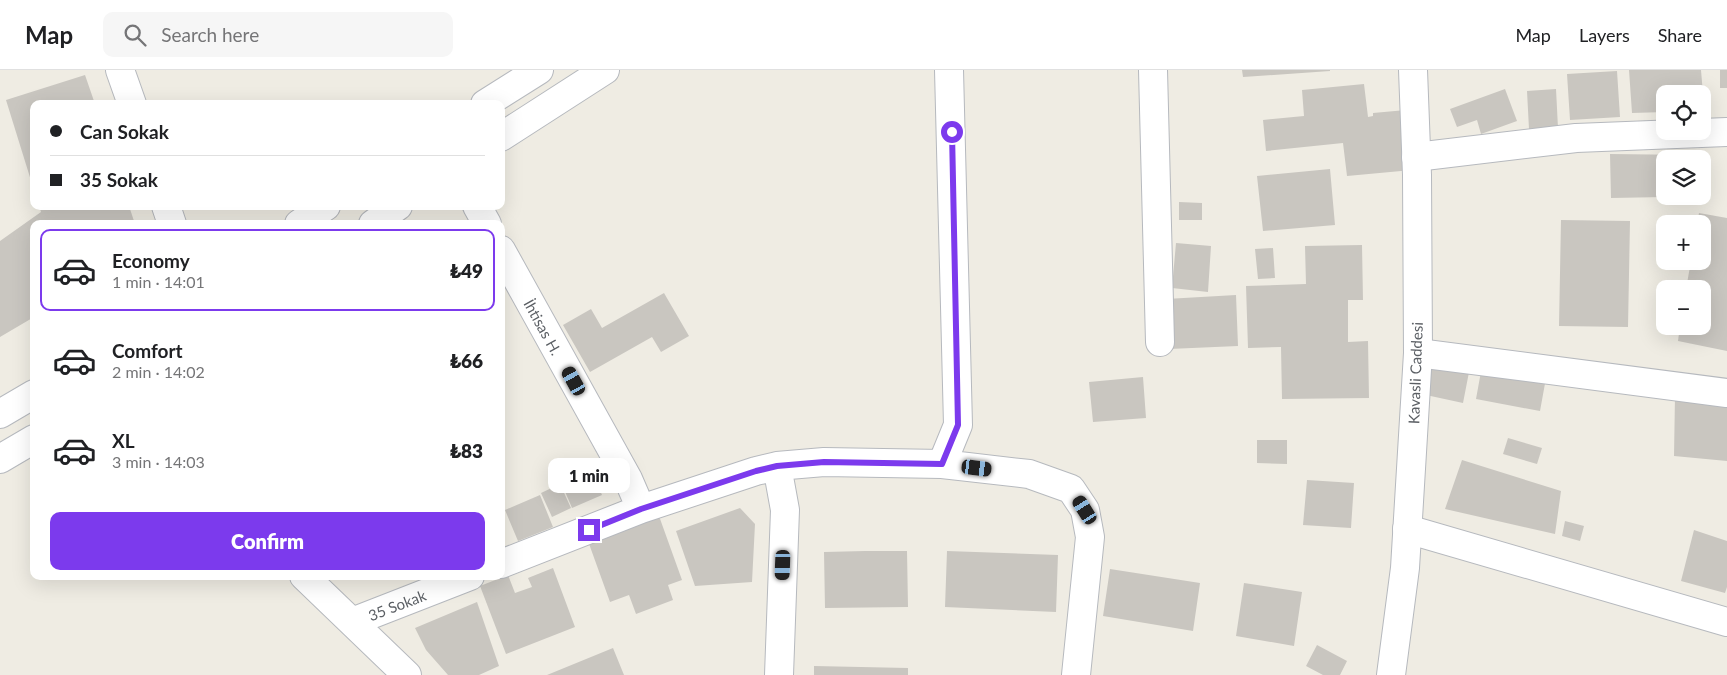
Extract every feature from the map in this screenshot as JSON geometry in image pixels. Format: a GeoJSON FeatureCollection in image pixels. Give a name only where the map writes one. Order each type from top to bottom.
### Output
{"type":"FeatureCollection","features":[{"type":"Feature","properties":{"kind":"street"},"geometry":{"type":"LineString","coordinates":[[120,70],[131,100]]}},
{"type":"Feature","properties":{"kind":"street"},"geometry":{"type":"LineString","coordinates":[[491,100],[539,70]]}},
{"type":"Feature","properties":{"kind":"street"},"geometry":{"type":"LineString","coordinates":[[505,134],[606,70]]}},
{"type":"Feature","properties":{"kind":"street"},"geometry":{"type":"LineString","coordinates":[[942,464],[958,425],[949,70]]}},
{"type":"Feature","properties":{"kind":"street"},"geometry":{"type":"LineString","coordinates":[[1154,70],[1160,342]]}},
{"type":"Feature","properties":{"kind":"street","name":"Kavasli Caddesi"},"geometry":{"type":"LineString","coordinates":[[1391,675],[1404,568],[1418,354],[1413,70]]}},
{"type":"Feature","properties":{"kind":"street"},"geometry":{"type":"LineString","coordinates":[[1416,157],[1576,138],[1727,132]]}},
{"type":"Feature","properties":{"kind":"street"},"geometry":{"type":"LineString","coordinates":[[305,220],[320,210]]}},
{"type":"Feature","properties":{"kind":"street"},"geometry":{"type":"LineString","coordinates":[[379,220],[392,210]]}},
{"type":"Feature","properties":{"kind":"street","name":"İhtisas H."},"geometry":{"type":"LineString","coordinates":[[505,257],[628,479],[641,509]]}},
{"type":"Feature","properties":{"kind":"street"},"geometry":{"type":"LineString","coordinates":[[1418,354],[1727,393]]}},
{"type":"Feature","properties":{"kind":"street"},"geometry":{"type":"LineString","coordinates":[[0,414],[30,396]]}},
{"type":"Feature","properties":{"kind":"street"},"geometry":{"type":"LineString","coordinates":[[0,459],[30,441]]}},
{"type":"Feature","properties":{"kind":"street"},"geometry":{"type":"LineString","coordinates":[[505,562],[641,509],[756,471],[777,466],[824,462],[942,464],[1029,474],[1071,489],[1085,510],[1090,537],[1076,675]]}},
{"type":"Feature","properties":{"kind":"street"},"geometry":{"type":"LineString","coordinates":[[777,466],[785,510],[779,675]]}},
{"type":"Feature","properties":{"kind":"street"},"geometry":{"type":"LineString","coordinates":[[1407,529],[1727,622]]}},
{"type":"Feature","properties":{"kind":"street"},"geometry":{"type":"LineString","coordinates":[[308,580],[407,675]]}},
{"type":"Feature","properties":{"kind":"street","name":"35 Sokak"},"geometry":{"type":"LineString","coordinates":[[352,622],[460,580]]}},
{"type":"Feature","properties":{"kind":"building"},"geometry":{"type":"Polygon","coordinates":[[[1242,70],[1330,70],[1330,71],[1243,77],[1242,70]]]}},
{"type":"Feature","properties":{"kind":"building"},"geometry":{"type":"Polygon","coordinates":[[[1629,70],[1701,70],[1702,85],[1656,85],[1656,112],[1632,113],[1629,70]]]}},
{"type":"Feature","properties":{"kind":"building"},"geometry":{"type":"Polygon","coordinates":[[[1720,70],[1727,70],[1727,88],[1720,88],[1720,70]]]}},
{"type":"Feature","properties":{"kind":"building"},"geometry":{"type":"Polygon","coordinates":[[[1617,71],[1620,117],[1570,120],[1567,74],[1617,71]]]}},
{"type":"Feature","properties":{"kind":"building"},"geometry":{"type":"Polygon","coordinates":[[[85,75],[94,100],[30,100],[30,177],[6,100],[85,75]]]}},
{"type":"Feature","properties":{"kind":"building"},"geometry":{"type":"Polygon","coordinates":[[[1364,84],[1368,117],[1373,116],[1373,113],[1406,110],[1412,170],[1347,176],[1343,143],[1266,151],[1263,120],[1304,116],[1302,90],[1364,84]]]}},
{"type":"Feature","properties":{"kind":"building"},"geometry":{"type":"Polygon","coordinates":[[[1505,89],[1517,121],[1481,134],[1477,120],[1457,127],[1450,109],[1505,89]]]}},
{"type":"Feature","properties":{"kind":"building"},"geometry":{"type":"Polygon","coordinates":[[[1556,89],[1558,128],[1529,129],[1527,91],[1556,89]]]}},
{"type":"Feature","properties":{"kind":"building"},"geometry":{"type":"Polygon","coordinates":[[[1610,154],[1656,155],[1656,197],[1611,198],[1610,154]]]}},
{"type":"Feature","properties":{"kind":"building"},"geometry":{"type":"Polygon","coordinates":[[[1330,169],[1335,225],[1263,231],[1257,176],[1330,169]]]}},
{"type":"Feature","properties":{"kind":"building"},"geometry":{"type":"Polygon","coordinates":[[[1179,202],[1202,203],[1202,220],[1179,220],[1179,202]]]}},
{"type":"Feature","properties":{"kind":"building"},"geometry":{"type":"Polygon","coordinates":[[[40,210],[130,210],[134,220],[30,220],[30,319],[0,337],[0,241],[41,212],[40,210]]]}},
{"type":"Feature","properties":{"kind":"building"},"geometry":{"type":"Polygon","coordinates":[[[1711,215],[1727,218],[1727,351],[1678,341],[1679,335],[1711,335],[1711,280],[1688,280],[1689,270],[1711,270],[1711,215]]]}},
{"type":"Feature","properties":{"kind":"building"},"geometry":{"type":"Polygon","coordinates":[[[1561,220],[1630,221],[1628,327],[1559,326],[1561,220]]]}},
{"type":"Feature","properties":{"kind":"building"},"geometry":{"type":"Polygon","coordinates":[[[1176,243],[1211,246],[1208,292],[1172,288],[1176,243]]]}},
{"type":"Feature","properties":{"kind":"building"},"geometry":{"type":"Polygon","coordinates":[[[1362,245],[1363,300],[1348,300],[1348,342],[1368,341],[1369,398],[1282,399],[1281,347],[1248,348],[1246,286],[1306,284],[1305,246],[1362,245]]]}},
{"type":"Feature","properties":{"kind":"building"},"geometry":{"type":"Polygon","coordinates":[[[1273,248],[1275,278],[1258,279],[1255,249],[1273,248]]]}},
{"type":"Feature","properties":{"kind":"building"},"geometry":{"type":"Polygon","coordinates":[[[664,293],[689,336],[661,352],[652,337],[590,372],[563,325],[591,309],[602,328],[664,293]]]}},
{"type":"Feature","properties":{"kind":"building"},"geometry":{"type":"Polygon","coordinates":[[[1236,295],[1238,346],[1169,349],[1166,299],[1236,295]]]}},
{"type":"Feature","properties":{"kind":"building"},"geometry":{"type":"Polygon","coordinates":[[[1433,360],[1470,367],[1463,403],[1426,395],[1433,360]]]}},
{"type":"Feature","properties":{"kind":"building"},"geometry":{"type":"Polygon","coordinates":[[[1482,366],[1546,378],[1540,411],[1476,399],[1482,366]]]}},
{"type":"Feature","properties":{"kind":"building"},"geometry":{"type":"Polygon","coordinates":[[[1143,377],[1146,418],[1093,422],[1089,382],[1143,377]]]}},
{"type":"Feature","properties":{"kind":"building"},"geometry":{"type":"Polygon","coordinates":[[[1675,396],[1727,404],[1727,461],[1674,456],[1675,396]]]}},
{"type":"Feature","properties":{"kind":"building"},"geometry":{"type":"Polygon","coordinates":[[[1508,438],[1542,448],[1537,464],[1503,454],[1508,438]]]}},
{"type":"Feature","properties":{"kind":"building"},"geometry":{"type":"Polygon","coordinates":[[[1257,440],[1287,440],[1287,464],[1257,463],[1257,440]]]}},
{"type":"Feature","properties":{"kind":"building"},"geometry":{"type":"Polygon","coordinates":[[[1462,460],[1561,491],[1555,534],[1445,509],[1462,460]]]}},
{"type":"Feature","properties":{"kind":"building"},"geometry":{"type":"Polygon","coordinates":[[[588,462],[602,495],[572,508],[558,475],[588,462]]]}},
{"type":"Feature","properties":{"kind":"building"},"geometry":{"type":"Polygon","coordinates":[[[1307,480],[1354,483],[1351,528],[1303,525],[1307,480]]]}},
{"type":"Feature","properties":{"kind":"building"},"geometry":{"type":"Polygon","coordinates":[[[560,484],[571,508],[552,517],[541,493],[560,484]]]}},
{"type":"Feature","properties":{"kind":"building"},"geometry":{"type":"Polygon","coordinates":[[[540,495],[553,527],[518,541],[505,510],[540,495]]]}},
{"type":"Feature","properties":{"kind":"building"},"geometry":{"type":"Polygon","coordinates":[[[740,508],[755,524],[752,582],[695,586],[676,531],[740,508]]]}},
{"type":"Feature","properties":{"kind":"building"},"geometry":{"type":"Polygon","coordinates":[[[659,516],[682,580],[668,585],[673,600],[636,614],[629,595],[610,602],[588,541],[659,516]]]}},
{"type":"Feature","properties":{"kind":"building"},"geometry":{"type":"Polygon","coordinates":[[[1565,521],[1584,526],[1580,541],[1562,536],[1565,521]]]}},
{"type":"Feature","properties":{"kind":"building"},"geometry":{"type":"Polygon","coordinates":[[[1694,530],[1727,541],[1727,587],[1725,593],[1681,581],[1694,530]]]}},
{"type":"Feature","properties":{"kind":"building"},"geometry":{"type":"Polygon","coordinates":[[[907,551],[908,607],[825,608],[824,552],[907,551]]]}},
{"type":"Feature","properties":{"kind":"building"},"geometry":{"type":"Polygon","coordinates":[[[947,551],[1058,555],[1056,612],[945,607],[947,551]]]}},
{"type":"Feature","properties":{"kind":"building"},"geometry":{"type":"Polygon","coordinates":[[[553,568],[575,627],[506,654],[480,586],[495,580],[505,580],[505,576],[508,575],[515,593],[532,587],[528,578],[553,568]]]}},
{"type":"Feature","properties":{"kind":"building"},"geometry":{"type":"Polygon","coordinates":[[[1110,569],[1200,583],[1193,631],[1103,616],[1110,569]]]}},
{"type":"Feature","properties":{"kind":"building"},"geometry":{"type":"Polygon","coordinates":[[[1244,583],[1302,592],[1294,646],[1236,636],[1244,583]]]}},
{"type":"Feature","properties":{"kind":"building"},"geometry":{"type":"Polygon","coordinates":[[[477,602],[499,666],[479,675],[448,675],[426,650],[415,628],[477,602]]]}},
{"type":"Feature","properties":{"kind":"building"},"geometry":{"type":"Polygon","coordinates":[[[1317,645],[1347,661],[1340,675],[1323,675],[1306,666],[1317,645]]]}},
{"type":"Feature","properties":{"kind":"building"},"geometry":{"type":"Polygon","coordinates":[[[613,648],[624,675],[547,675],[613,648]]]}},
{"type":"Feature","properties":{"kind":"building"},"geometry":{"type":"Polygon","coordinates":[[[814,666],[908,668],[908,675],[814,675],[814,666]]]}},
{"type":"Feature","properties":{"kind":"route"},"geometry":{"type":"LineString","coordinates":[[589,530],[641,509],[756,471],[777,466],[824,462],[942,464],[958,425],[952,132]]}}]}
